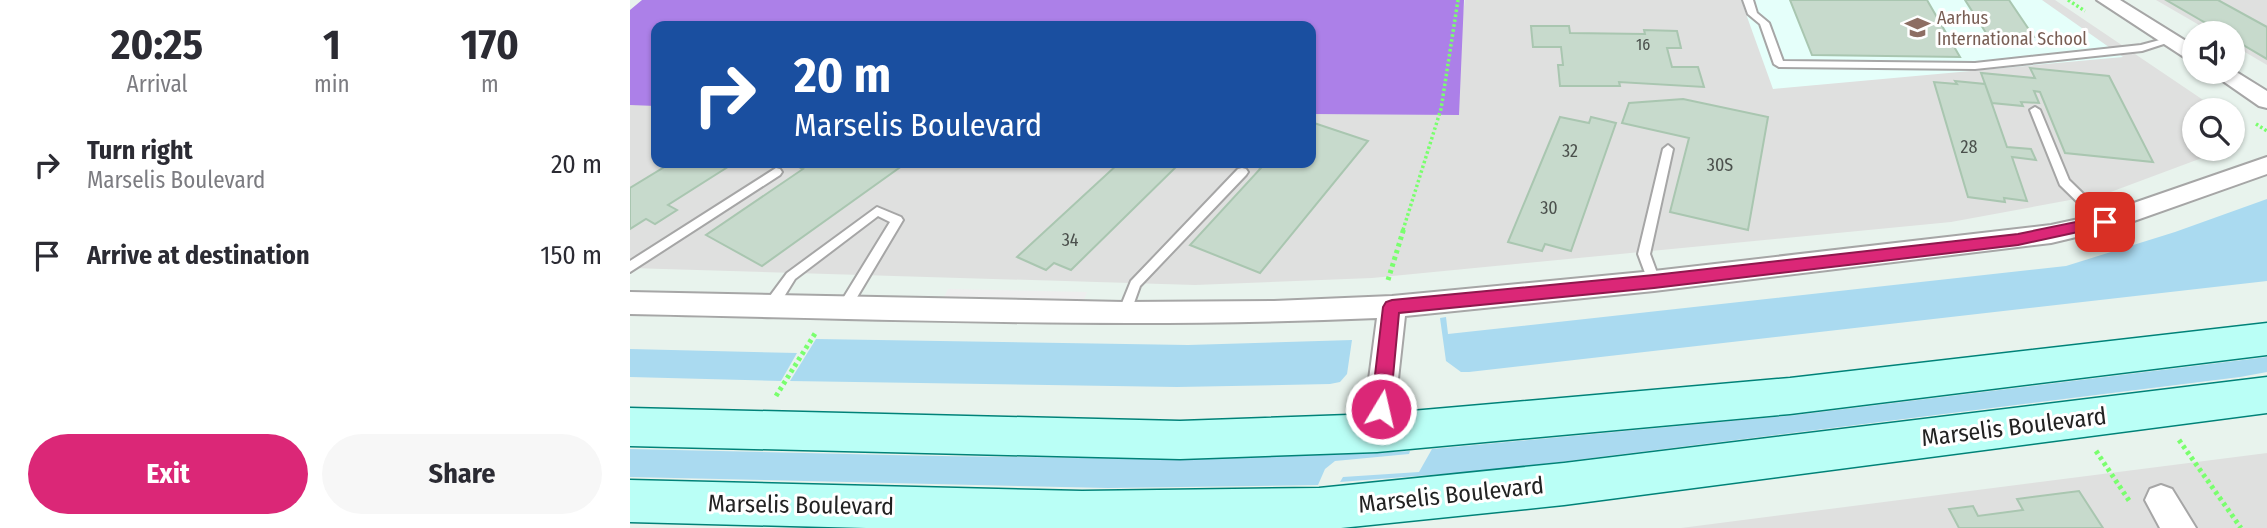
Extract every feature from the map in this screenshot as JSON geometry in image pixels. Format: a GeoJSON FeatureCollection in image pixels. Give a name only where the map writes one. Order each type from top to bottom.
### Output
{"type":"FeatureCollection","features":[{"type":"Feature","properties":{"kind":"main road"},"geometry":{"type":"LineString","coordinates":[[630,427],[1180,440],[1377,433],[1790,396],[2267,339]]}},
{"type":"Feature","properties":{"kind":"main road","name":"Marselis Boulevard"},"geometry":{"type":"LineString","coordinates":[[630,501],[1082,512],[1319,509],[1365,516],[1577,482],[2267,395]]}},
{"type":"Feature","properties":{"kind":"street"},"geometry":{"type":"LineString","coordinates":[[2107,0],[2182,47]]}},
{"type":"Feature","properties":{"kind":"street"},"geometry":{"type":"LineString","coordinates":[[2240,84],[2267,101]]}},
{"type":"Feature","properties":{"kind":"street"},"geometry":{"type":"LineString","coordinates":[[630,303],[839,305],[1124,313],[1274,312],[1392,307],[2018,240],[2105,222],[2267,165]]}},
{"type":"Feature","properties":{"kind":"street"},"geometry":{"type":"LineString","coordinates":[[1377,433],[1392,307]]}},
{"type":"Feature","properties":{"kind":"street"},"geometry":{"type":"LineString","coordinates":[[2161,500],[2179,528]]}},
{"type":"Feature","properties":{"kind":"lane"},"geometry":{"type":"LineString","coordinates":[[1748,0],[1753,14],[1764,23],[1779,64],[1975,66],[2142,48],[2171,40]]}},
{"type":"Feature","properties":{"kind":"lane"},"geometry":{"type":"LineString","coordinates":[[2035,110],[2064,182],[2105,222]]}},
{"type":"Feature","properties":{"kind":"lane"},"geometry":{"type":"LineString","coordinates":[[1654,281],[1644,254],[1668,149]]}},
{"type":"Feature","properties":{"kind":"lane"},"geometry":{"type":"LineString","coordinates":[[630,267],[776,172]]}},
{"type":"Feature","properties":{"kind":"lane"},"geometry":{"type":"LineString","coordinates":[[1124,313],[1135,284],[1242,172]]}},
{"type":"Feature","properties":{"kind":"lane"},"geometry":{"type":"LineString","coordinates":[[772,304],[792,276],[877,211],[897,219],[839,305]]}},
{"type":"Feature","properties":{"kind":"path"},"geometry":{"type":"LineString","coordinates":[[1392,307],[1388,282],[1441,109],[1458,0]]}},
{"type":"Feature","properties":{"kind":"path"},"geometry":{"type":"LineString","coordinates":[[755,430],[839,305]]}},
{"type":"Feature","properties":{"kind":"path"},"geometry":{"type":"LineString","coordinates":[[2158,409],[2241,528]]}},
{"type":"Feature","properties":{"kind":"path"},"geometry":{"type":"LineString","coordinates":[[2075,418],[2131,503],[2161,500]]}},
{"type":"Feature","properties":{"kind":"shaded area"},"geometry":{"type":"Polygon","coordinates":[[[642,0],[1464,0],[1459,115],[1316,114],[1316,21],[651,21],[651,106],[630,105],[630,10],[642,0]]]}},
{"type":"Feature","properties":{"kind":"shaded area"},"geometry":{"type":"Polygon","coordinates":[[[1465,0],[2055,0],[2200,98],[2182,98],[2182,161],[2194,161],[2108,193],[1951,222],[1372,278],[1195,285],[630,268],[630,105],[651,105],[651,168],[1316,168],[1316,109],[1449,109],[1465,0]]]}},
{"type":"Feature","properties":{"kind":"shaded area","name":"Aarhus International School"},"geometry":{"type":"Polygon","coordinates":[[[1741,0],[2042,0],[2123,57],[1773,89],[1741,0]]]}},
{"type":"Feature","properties":{"kind":"shaded area"},"geometry":{"type":"Polygon","coordinates":[[[2156,0],[2267,0],[2267,65],[2245,52],[2245,21],[2192,21],[2156,0]]]}},
{"type":"Feature","properties":{"kind":"shaded area"},"geometry":{"type":"Polygon","coordinates":[[[2267,199],[2267,281],[1469,372],[1461,372],[1446,361],[1440,318],[1446,317],[1448,334],[2066,266],[2175,232],[2267,199]]]}},
{"type":"Feature","properties":{"kind":"shaded area"},"geometry":{"type":"Polygon","coordinates":[[[948,289],[1087,292],[1084,300],[944,297],[948,289]]]}},
{"type":"Feature","properties":{"kind":"shaded area"},"geometry":{"type":"Polygon","coordinates":[[[816,339],[1188,345],[1352,340],[1347,374],[1340,382],[1330,384],[1177,387],[790,381],[816,339]]]}},
{"type":"Feature","properties":{"kind":"shaded area"},"geometry":{"type":"Polygon","coordinates":[[[630,349],[797,353],[781,381],[630,377],[630,349]]]}},
{"type":"Feature","properties":{"kind":"shaded area"},"geometry":{"type":"Polygon","coordinates":[[[2267,357],[2267,372],[2240,377],[1495,470],[1340,482],[1343,477],[1419,472],[1432,449],[1796,415],[2267,357]]]}},
{"type":"Feature","properties":{"kind":"shaded area"},"geometry":{"type":"Polygon","coordinates":[[[630,449],[1118,458],[1410,451],[1409,454],[1335,461],[1325,469],[1318,485],[1108,488],[630,477],[630,449]]]}},
{"type":"Feature","properties":{"kind":"shaded area"},"geometry":{"type":"Polygon","coordinates":[[[2267,453],[2267,528],[1681,528],[2267,453]]]}},
{"type":"Feature","properties":{"kind":"building"},"geometry":{"type":"Polygon","coordinates":[[[1790,0],[1927,0],[1960,57],[1812,55],[1790,0]]]}},
{"type":"Feature","properties":{"kind":"building"},"geometry":{"type":"Polygon","coordinates":[[[1965,0],[2009,0],[2034,37],[1988,36],[1965,0]]]}},
{"type":"Feature","properties":{"kind":"building"},"geometry":{"type":"Polygon","coordinates":[[[2166,0],[2218,0],[2267,27],[2267,59],[2245,46],[2245,21],[2202,21],[2166,0]]]}},
{"type":"Feature","properties":{"kind":"building"},"geometry":{"type":"Polygon","coordinates":[[[1531,26],[1569,26],[1570,33],[1645,34],[1644,30],[1677,31],[1681,48],[1667,48],[1672,67],[1698,67],[1704,87],[1619,82],[1620,86],[1560,86],[1558,65],[1563,65],[1561,47],[1533,47],[1531,26]]]}},
{"type":"Feature","properties":{"kind":"building"},"geometry":{"type":"Polygon","coordinates":[[[2030,68],[2109,76],[2153,162],[2065,153],[2040,92],[2034,91],[2039,103],[2021,102],[2023,106],[1992,103],[1981,73],[2035,78],[2030,68]]]}},
{"type":"Feature","properties":{"kind":"building"},"geometry":{"type":"Polygon","coordinates":[[[1955,81],[1985,84],[2007,147],[2031,149],[2036,160],[2012,157],[2027,201],[2004,198],[2005,202],[1968,197],[1934,82],[1957,84],[1955,81]]]}},
{"type":"Feature","properties":{"kind":"building"},"geometry":{"type":"Polygon","coordinates":[[[1683,99],[1768,117],[1748,230],[1670,212],[1689,138],[1622,123],[1629,103],[1683,99]]]}},
{"type":"Feature","properties":{"kind":"building"},"geometry":{"type":"Polygon","coordinates":[[[1560,117],[1589,123],[1591,117],[1616,123],[1571,251],[1545,244],[1542,251],[1508,242],[1560,117]]]}},
{"type":"Feature","properties":{"kind":"building"},"geometry":{"type":"Polygon","coordinates":[[[1316,124],[1368,141],[1260,273],[1190,245],[1261,168],[1316,168],[1316,124]]]}},
{"type":"Feature","properties":{"kind":"building"},"geometry":{"type":"Polygon","coordinates":[[[663,168],[726,168],[668,205],[677,210],[655,224],[646,219],[630,229],[630,188],[663,168]]]}},
{"type":"Feature","properties":{"kind":"building"},"geometry":{"type":"Polygon","coordinates":[[[801,168],[899,168],[762,266],[706,235],[803,169],[801,168]]]}},
{"type":"Feature","properties":{"kind":"building"},"geometry":{"type":"Polygon","coordinates":[[[1114,168],[1175,168],[1071,270],[1054,263],[1046,270],[1017,257],[1114,168]]]}},
{"type":"Feature","properties":{"kind":"building"},"geometry":{"type":"Polygon","coordinates":[[[2079,491],[2103,528],[1959,528],[1949,509],[1973,506],[1978,516],[2023,510],[2017,499],[2079,491]]]}},
{"type":"Feature","properties":{"kind":"place","name":"Aarhus International School"},"geometry":{"type":"Point","coordinates":[1917,28]}},
{"type":"Feature","properties":{"kind":"route"},"geometry":{"type":"LineString","coordinates":[[1381,409],[1392,307],[2018,240],[2105,222]]}}]}
